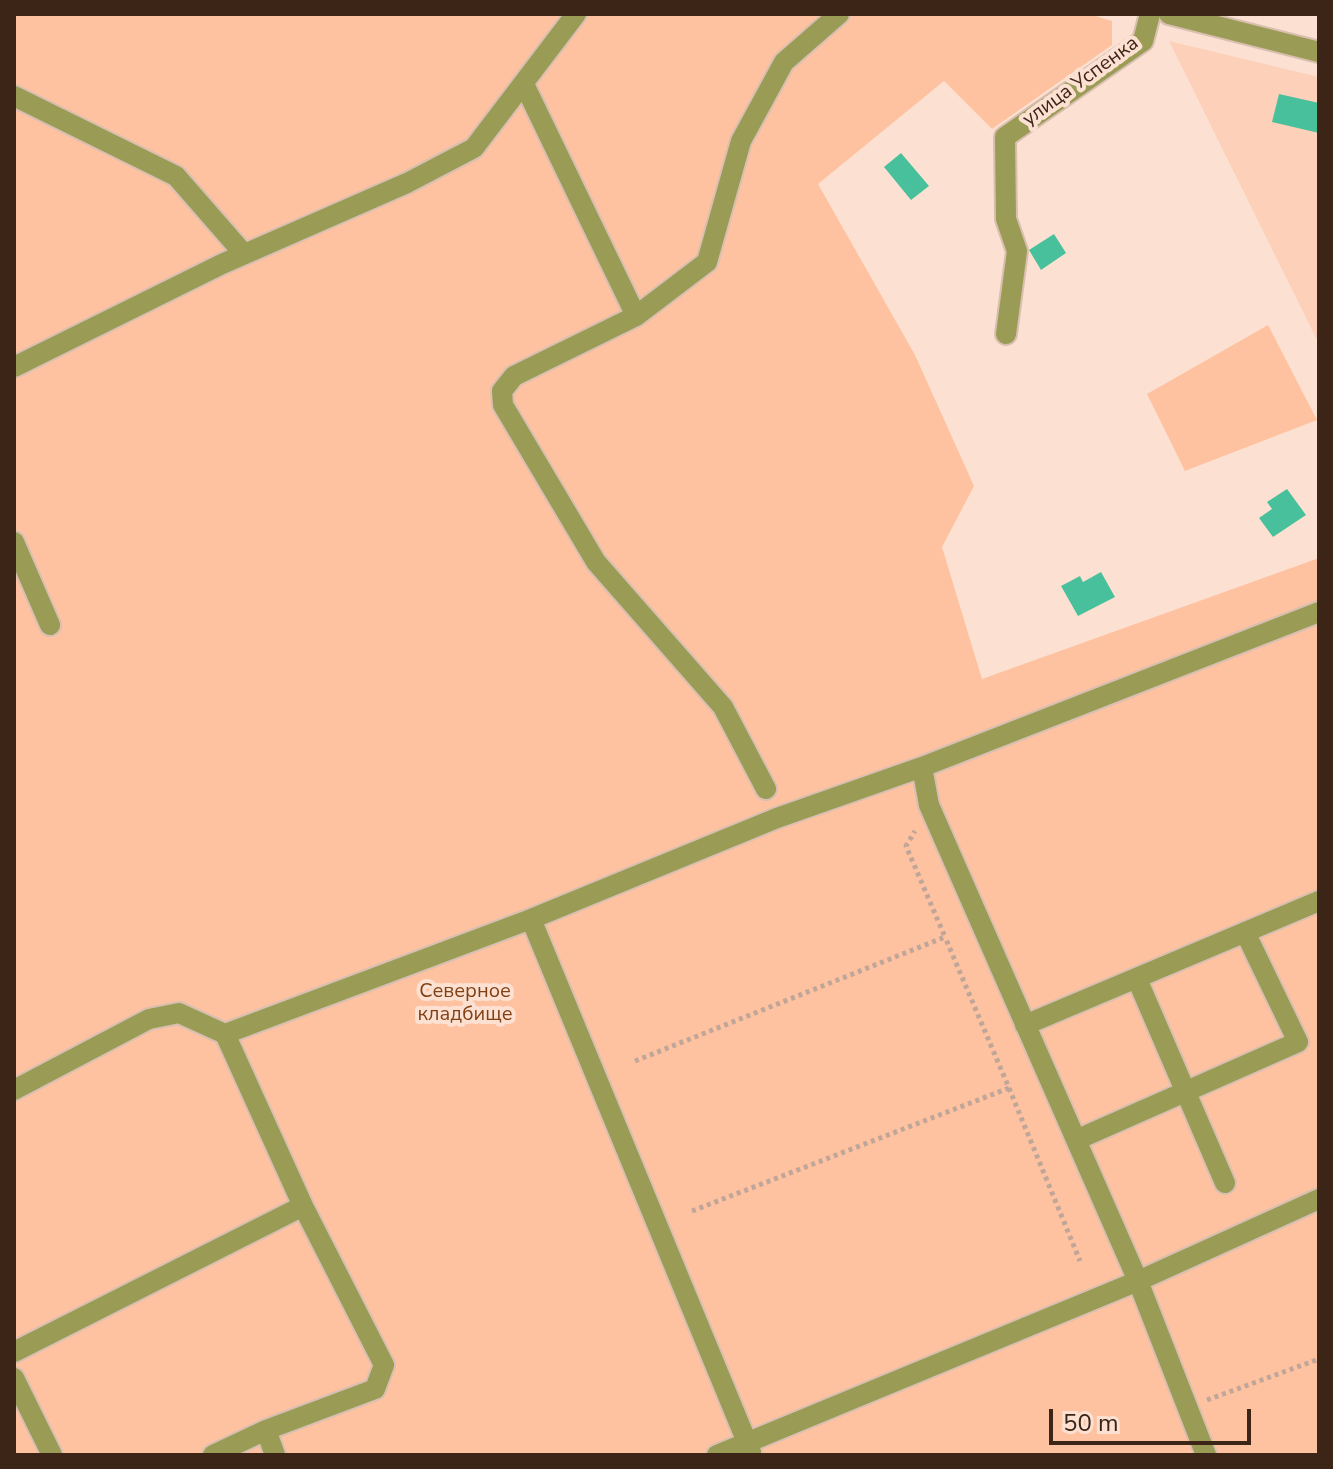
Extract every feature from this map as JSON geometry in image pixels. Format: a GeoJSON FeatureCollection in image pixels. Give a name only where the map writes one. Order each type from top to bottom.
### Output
{"type":"FeatureCollection","features":[{"type":"Feature","properties":{"kind":"street"},"geometry":{"type":"LineString","coordinates":[[14,367],[244,254],[407,183],[474,148],[576,14]]}},
{"type":"Feature","properties":{"kind":"street"},"geometry":{"type":"LineString","coordinates":[[766,789],[723,707],[596,562],[503,405],[502,391],[514,376],[636,316],[707,262],[741,141],[784,62],[839,14]]}},
{"type":"Feature","properties":{"kind":"street","name":"улица Успенка"},"geometry":{"type":"LineString","coordinates":[[1006,334],[1017,251],[1006,219],[1005,137],[1143,41],[1150,14]]}},
{"type":"Feature","properties":{"kind":"street"},"geometry":{"type":"LineString","coordinates":[[1169,14],[1249,23],[1319,52]]}},
{"type":"Feature","properties":{"kind":"street"},"geometry":{"type":"LineString","coordinates":[[524,84],[636,316]]}},
{"type":"Feature","properties":{"kind":"street"},"geometry":{"type":"LineString","coordinates":[[14,96],[176,176],[244,254]]}},
{"type":"Feature","properties":{"kind":"street"},"geometry":{"type":"LineString","coordinates":[[14,542],[50,625]]}},
{"type":"Feature","properties":{"kind":"street"},"geometry":{"type":"LineString","coordinates":[[225,1034],[531,919],[777,818],[922,767],[1319,612]]}},
{"type":"Feature","properties":{"kind":"street"},"geometry":{"type":"LineString","coordinates":[[922,767],[929,805],[1138,1281],[1206,1455]]}},
{"type":"Feature","properties":{"kind":"street"},"geometry":{"type":"LineString","coordinates":[[1025,1025],[1319,901]]}},
{"type":"Feature","properties":{"kind":"street"},"geometry":{"type":"LineString","coordinates":[[531,919],[750,1449]]}},
{"type":"Feature","properties":{"kind":"street"},"geometry":{"type":"LineString","coordinates":[[1076,1140],[1298,1042],[1245,932]]}},
{"type":"Feature","properties":{"kind":"street"},"geometry":{"type":"LineString","coordinates":[[1137,979],[1225,1183]]}},
{"type":"Feature","properties":{"kind":"street"},"geometry":{"type":"LineString","coordinates":[[14,1090],[149,1019],[179,1013],[225,1034],[303,1206],[384,1365],[375,1389],[266,1430],[213,1455]]}},
{"type":"Feature","properties":{"kind":"street"},"geometry":{"type":"LineString","coordinates":[[717,1455],[750,1449],[1319,1199]]}},
{"type":"Feature","properties":{"kind":"street"},"geometry":{"type":"LineString","coordinates":[[14,1352],[303,1206]]}},
{"type":"Feature","properties":{"kind":"street"},"geometry":{"type":"LineString","coordinates":[[14,1378],[52,1455]]}},
{"type":"Feature","properties":{"kind":"street"},"geometry":{"type":"LineString","coordinates":[[266,1430],[275,1455]]}},
{"type":"Feature","properties":{"kind":"path"},"geometry":{"type":"LineString","coordinates":[[929,805],[906,846],[1080,1261]]}},
{"type":"Feature","properties":{"kind":"path"},"geometry":{"type":"LineString","coordinates":[[635,1061],[945,937]]}},
{"type":"Feature","properties":{"kind":"path"},"geometry":{"type":"LineString","coordinates":[[692,1211],[1009,1088]]}},
{"type":"Feature","properties":{"kind":"path"},"geometry":{"type":"LineString","coordinates":[[1188,1407],[1319,1359]]}},
{"type":"Feature","properties":{"kind":"shaded area"},"geometry":{"type":"Polygon","coordinates":[[[1169,41],[1319,77],[1319,344],[1169,41]]]}},
{"type":"Feature","properties":{"kind":"green space","name":"Северное кладбище"},"geometry":{"type":"Polygon","coordinates":[[[14,14],[1089,14],[1112,21],[1112,45],[992,129],[944,81],[818,184],[915,355],[974,486],[942,547],[982,679],[1319,558],[1319,1455],[14,1455],[14,14]]]}},
{"type":"Feature","properties":{"kind":"green space"},"geometry":{"type":"Polygon","coordinates":[[[1268,325],[1317,420],[1185,471],[1147,394],[1268,325]]]}},
{"type":"Feature","properties":{"kind":"building"},"geometry":{"type":"Polygon","coordinates":[[[1279,94],[1319,103],[1319,133],[1272,122],[1279,94]]]}},
{"type":"Feature","properties":{"kind":"building"},"geometry":{"type":"Polygon","coordinates":[[[901,153],[929,186],[911,200],[884,167],[901,153]]]}},
{"type":"Feature","properties":{"kind":"building"},"geometry":{"type":"Polygon","coordinates":[[[1054,234],[1066,253],[1041,270],[1029,250],[1054,234]]]}},
{"type":"Feature","properties":{"kind":"building"},"geometry":{"type":"Polygon","coordinates":[[[1287,489],[1306,515],[1273,537],[1259,518],[1272,509],[1267,502],[1287,489]]]}},
{"type":"Feature","properties":{"kind":"building"},"geometry":{"type":"Polygon","coordinates":[[[1101,572],[1115,597],[1078,616],[1061,586],[1080,576],[1083,582],[1101,572]]]}}]}
